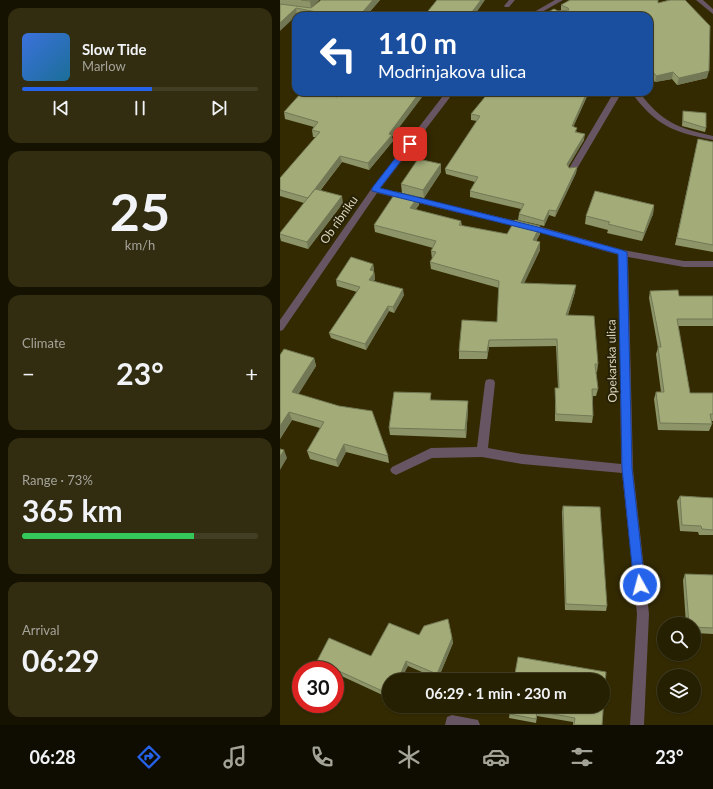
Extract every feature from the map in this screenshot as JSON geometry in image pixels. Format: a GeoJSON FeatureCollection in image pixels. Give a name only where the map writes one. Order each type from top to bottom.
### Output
{"type":"FeatureCollection","features":[{"type":"Feature","properties":{"kind":"street"},"geometry":{"type":"LineString","coordinates":[[507,6],[512,0]]}},
{"type":"Feature","properties":{"kind":"street"},"geometry":{"type":"LineString","coordinates":[[540,12],[548,9],[560,0]]}},
{"type":"Feature","properties":{"kind":"street"},"geometry":{"type":"LineString","coordinates":[[699,0],[713,12]]}},
{"type":"Feature","properties":{"kind":"street","name":"Ob ribniku"},"geometry":{"type":"LineString","coordinates":[[280,326],[375,190],[447,96]]}},
{"type":"Feature","properties":{"kind":"street"},"geometry":{"type":"LineString","coordinates":[[572,170],[616,96]]}},
{"type":"Feature","properties":{"kind":"street"},"geometry":{"type":"LineString","coordinates":[[638,96],[647,110],[662,121],[682,131],[713,138]]}},
{"type":"Feature","properties":{"kind":"street"},"geometry":{"type":"LineString","coordinates":[[375,190],[538,229],[622,252],[684,264],[713,264]]}},
{"type":"Feature","properties":{"kind":"street","name":"Opekarska ulica"},"geometry":{"type":"LineString","coordinates":[[622,252],[627,468],[643,614],[637,725]]}},
{"type":"Feature","properties":{"kind":"street"},"geometry":{"type":"LineString","coordinates":[[482,452],[490,384]]}},
{"type":"Feature","properties":{"kind":"street"},"geometry":{"type":"LineString","coordinates":[[396,470],[431,453],[482,452],[522,459],[627,468]]}},
{"type":"Feature","properties":{"kind":"street"},"geometry":{"type":"LineString","coordinates":[[452,725],[452,722],[472,725]]}},
{"type":"Feature","properties":{"kind":"building"},"geometry":{"type":"Polygon","coordinates":[[[321,0],[373,0],[362,12],[317,12],[296,8],[280,23],[280,4],[311,8],[321,0]]]}},
{"type":"Feature","properties":{"kind":"building"},"geometry":{"type":"Polygon","coordinates":[[[437,0],[481,0],[472,12],[427,12],[437,0]]]}},
{"type":"Feature","properties":{"kind":"building"},"geometry":{"type":"Polygon","coordinates":[[[570,0],[658,0],[658,3],[670,0],[685,0],[710,26],[709,71],[679,78],[673,72],[656,76],[653,72],[653,12],[548,12],[554,9],[558,11],[569,10],[561,5],[570,0]]]}},
{"type":"Feature","properties":{"kind":"building"},"geometry":{"type":"Polygon","coordinates":[[[298,96],[417,96],[389,134],[392,135],[368,163],[340,156],[308,198],[280,190],[280,178],[320,132],[312,130],[318,122],[284,112],[298,96]]]}},
{"type":"Feature","properties":{"kind":"building"},"geometry":{"type":"Polygon","coordinates":[[[486,96],[585,96],[572,126],[577,128],[575,132],[585,134],[567,164],[569,168],[577,167],[556,211],[549,210],[544,221],[519,214],[524,204],[470,191],[478,177],[445,169],[480,116],[471,114],[486,96]]]}},
{"type":"Feature","properties":{"kind":"building"},"geometry":{"type":"Polygon","coordinates":[[[683,111],[706,113],[706,128],[683,121],[683,111]]]}},
{"type":"Feature","properties":{"kind":"building"},"geometry":{"type":"Polygon","coordinates":[[[698,139],[713,142],[713,245],[677,238],[698,139]]]}},
{"type":"Feature","properties":{"kind":"building"},"geometry":{"type":"Polygon","coordinates":[[[418,159],[441,164],[423,190],[401,184],[418,159]]]}},
{"type":"Feature","properties":{"kind":"building"},"geometry":{"type":"Polygon","coordinates":[[[315,189],[342,196],[307,242],[280,234],[280,233],[315,189]]]}},
{"type":"Feature","properties":{"kind":"building"},"geometry":{"type":"Polygon","coordinates":[[[595,191],[654,205],[644,233],[608,224],[610,222],[586,216],[595,191]]]}},
{"type":"Feature","properties":{"kind":"building"},"geometry":{"type":"Polygon","coordinates":[[[396,192],[418,197],[410,208],[461,221],[459,225],[507,234],[515,220],[540,226],[533,240],[540,242],[521,283],[576,285],[566,315],[594,316],[598,364],[595,364],[598,389],[592,389],[593,416],[556,414],[555,388],[559,388],[557,339],[489,340],[487,352],[459,351],[462,320],[497,322],[499,281],[430,262],[436,252],[431,251],[436,241],[374,225],[396,192]]]}},
{"type":"Feature","properties":{"kind":"building"},"geometry":{"type":"Polygon","coordinates":[[[351,257],[373,264],[370,270],[374,271],[374,273],[369,280],[403,289],[393,307],[388,306],[365,344],[329,333],[360,287],[336,280],[351,257]]]}},
{"type":"Feature","properties":{"kind":"building"},"geometry":{"type":"Polygon","coordinates":[[[678,290],[679,296],[713,296],[713,319],[677,319],[690,393],[713,393],[713,414],[710,414],[712,424],[660,423],[656,392],[664,392],[658,347],[661,347],[650,291],[678,290]]]}},
{"type":"Feature","properties":{"kind":"building"},"geometry":{"type":"Polygon","coordinates":[[[284,349],[314,358],[292,392],[339,406],[372,411],[388,456],[344,444],[336,460],[307,451],[324,422],[289,412],[280,426],[280,355],[284,349]]]}},
{"type":"Feature","properties":{"kind":"building"},"geometry":{"type":"Polygon","coordinates":[[[394,392],[431,393],[430,400],[468,401],[465,430],[389,428],[394,392]]]}},
{"type":"Feature","properties":{"kind":"building"},"geometry":{"type":"Polygon","coordinates":[[[280,449],[284,450],[280,457],[280,449]]]}},
{"type":"Feature","properties":{"kind":"building"},"geometry":{"type":"Polygon","coordinates":[[[680,496],[713,498],[713,530],[702,529],[701,526],[682,525],[680,496]]]}},
{"type":"Feature","properties":{"kind":"building"},"geometry":{"type":"Polygon","coordinates":[[[563,506],[600,507],[607,606],[566,604],[563,506]]]}},
{"type":"Feature","properties":{"kind":"building"},"geometry":{"type":"Polygon","coordinates":[[[685,574],[713,575],[713,628],[701,627],[701,617],[688,617],[685,574]]]}},
{"type":"Feature","properties":{"kind":"building"},"geometry":{"type":"Polygon","coordinates":[[[448,619],[452,638],[437,673],[406,661],[401,673],[382,673],[382,691],[344,673],[344,661],[317,661],[329,638],[371,656],[389,623],[419,635],[424,626],[448,619]]]}},
{"type":"Feature","properties":{"kind":"building"},"geometry":{"type":"Polygon","coordinates":[[[518,657],[606,672],[606,673],[515,673],[518,657]]]}},
{"type":"Feature","properties":{"kind":"building"},"geometry":{"type":"Polygon","coordinates":[[[510,713],[537,713],[536,719],[510,713]]]}},
{"type":"Feature","properties":{"kind":"building"},"geometry":{"type":"Polygon","coordinates":[[[548,713],[603,713],[602,725],[574,725],[575,718],[548,713]]]}},
{"type":"Feature","properties":{"kind":"route"},"geometry":{"type":"LineString","coordinates":[[410,144],[375,190],[538,229],[622,252],[627,468],[640,585]]}}]}
